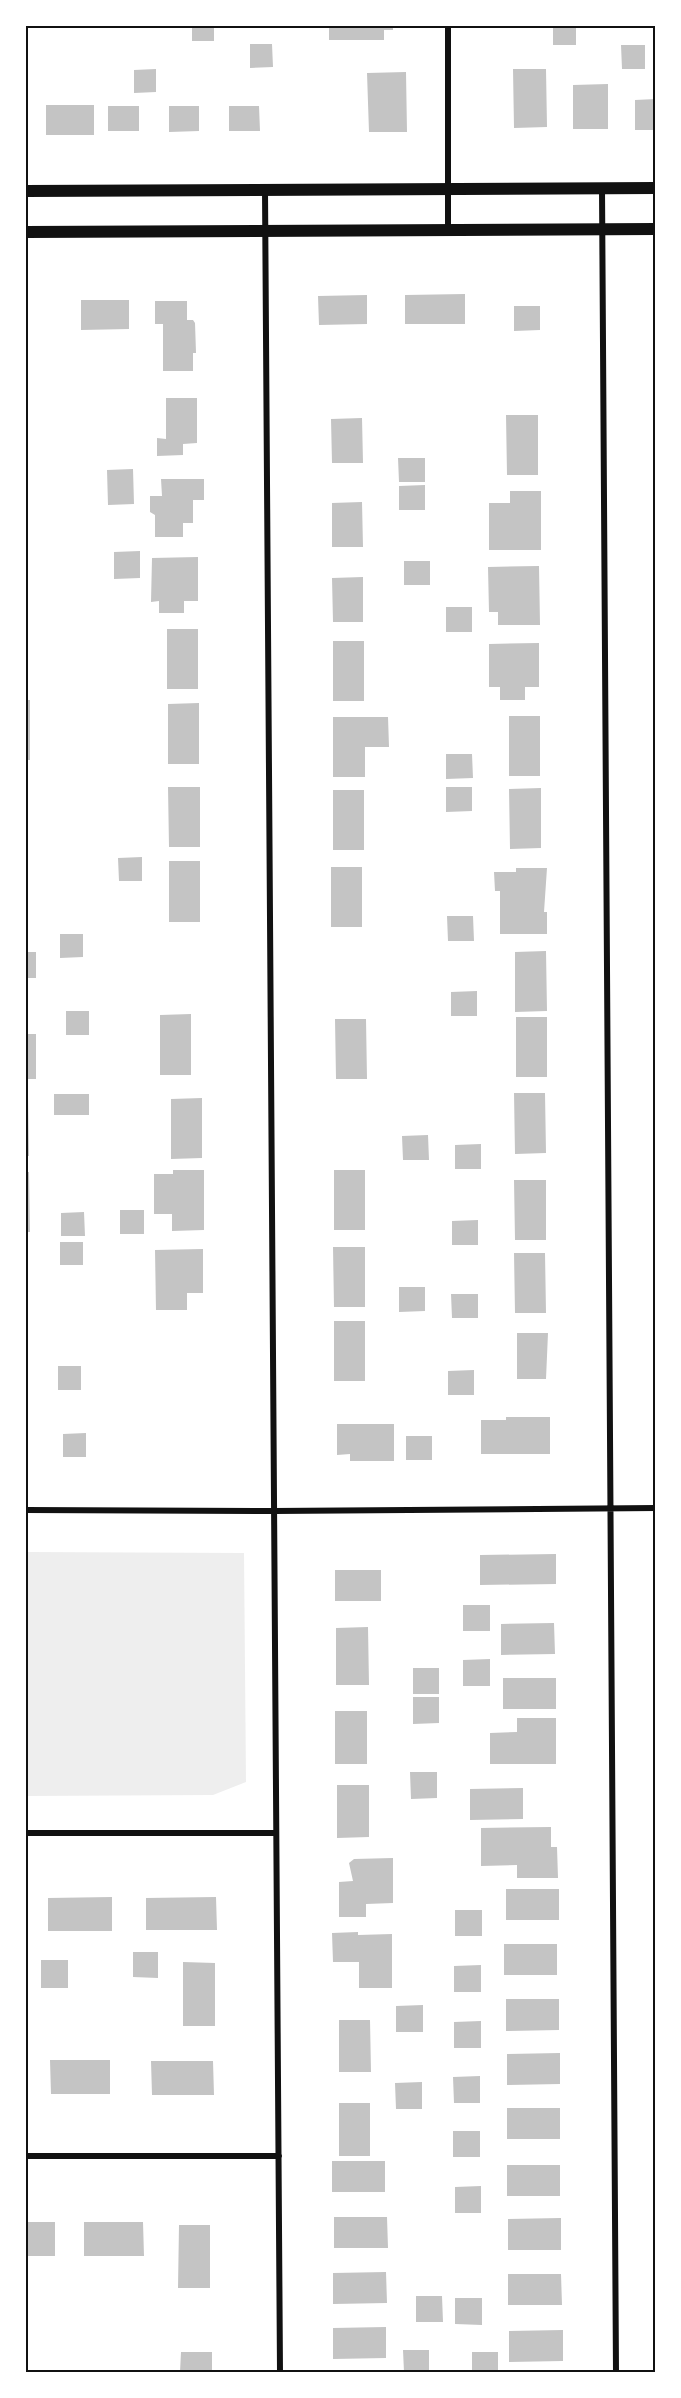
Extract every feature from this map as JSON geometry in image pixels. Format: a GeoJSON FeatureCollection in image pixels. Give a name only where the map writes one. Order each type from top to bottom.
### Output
{"type":"FeatureCollection","features":[{"type":"Feature","properties":{"kind":"main road"},"geometry":{"type":"LineString","coordinates":[[26,191],[656,188]]}},
{"type":"Feature","properties":{"kind":"main road"},"geometry":{"type":"LineString","coordinates":[[26,232],[656,229]]}},
{"type":"Feature","properties":{"kind":"street"},"geometry":{"type":"LineString","coordinates":[[448,26],[448,230]]}},
{"type":"Feature","properties":{"kind":"street"},"geometry":{"type":"LineString","coordinates":[[602,188],[616,2373]]}},
{"type":"Feature","properties":{"kind":"street"},"geometry":{"type":"LineString","coordinates":[[265,190],[280,2373]]}},
{"type":"Feature","properties":{"kind":"street"},"geometry":{"type":"LineString","coordinates":[[26,1510],[656,1508]]}},
{"type":"Feature","properties":{"kind":"street"},"geometry":{"type":"LineString","coordinates":[[26,1833],[275,1833]]}},
{"type":"Feature","properties":{"kind":"street"},"geometry":{"type":"LineString","coordinates":[[26,2156],[279,2156]]}},
{"type":"Feature","properties":{"kind":"shaded area"},"geometry":{"type":"Polygon","coordinates":[[[26,1552],[244,1553],[246,1782],[213,1795],[26,1796],[26,1552]]]}},
{"type":"Feature","properties":{"kind":"building"},"geometry":{"type":"Polygon","coordinates":[[[192,26],[214,26],[214,41],[192,41],[192,26]]]}},
{"type":"Feature","properties":{"kind":"building"},"geometry":{"type":"Polygon","coordinates":[[[329,26],[393,26],[393,30],[384,30],[384,40],[329,40],[329,26]]]}},
{"type":"Feature","properties":{"kind":"building"},"geometry":{"type":"Polygon","coordinates":[[[553,26],[576,26],[576,45],[553,45],[553,26]]]}},
{"type":"Feature","properties":{"kind":"building"},"geometry":{"type":"Polygon","coordinates":[[[250,44],[272,44],[273,67],[250,68],[250,44]]]}},
{"type":"Feature","properties":{"kind":"building"},"geometry":{"type":"Polygon","coordinates":[[[621,45],[645,45],[645,69],[622,69],[621,45]]]}},
{"type":"Feature","properties":{"kind":"building"},"geometry":{"type":"Polygon","coordinates":[[[156,69],[156,92],[134,93],[134,70],[156,69]]]}},
{"type":"Feature","properties":{"kind":"building"},"geometry":{"type":"Polygon","coordinates":[[[513,69],[546,69],[547,127],[514,128],[513,69]]]}},
{"type":"Feature","properties":{"kind":"building"},"geometry":{"type":"Polygon","coordinates":[[[406,72],[407,132],[369,132],[367,73],[406,72]]]}},
{"type":"Feature","properties":{"kind":"building"},"geometry":{"type":"Polygon","coordinates":[[[608,84],[608,129],[573,129],[573,85],[608,84]]]}},
{"type":"Feature","properties":{"kind":"building"},"geometry":{"type":"Polygon","coordinates":[[[656,99],[656,130],[635,130],[635,100],[656,99]]]}},
{"type":"Feature","properties":{"kind":"building"},"geometry":{"type":"Polygon","coordinates":[[[46,105],[94,105],[94,135],[46,135],[46,105]]]}},
{"type":"Feature","properties":{"kind":"building"},"geometry":{"type":"Polygon","coordinates":[[[108,106],[139,106],[139,131],[108,131],[108,106]]]}},
{"type":"Feature","properties":{"kind":"building"},"geometry":{"type":"Polygon","coordinates":[[[169,106],[199,106],[199,131],[169,132],[169,106]]]}},
{"type":"Feature","properties":{"kind":"building"},"geometry":{"type":"Polygon","coordinates":[[[229,106],[259,106],[260,131],[229,131],[229,106]]]}},
{"type":"Feature","properties":{"kind":"building"},"geometry":{"type":"Polygon","coordinates":[[[465,294],[465,324],[405,324],[405,295],[465,294]]]}},
{"type":"Feature","properties":{"kind":"building"},"geometry":{"type":"Polygon","coordinates":[[[367,295],[367,324],[319,325],[318,296],[367,295]]]}},
{"type":"Feature","properties":{"kind":"building"},"geometry":{"type":"Polygon","coordinates":[[[81,300],[129,300],[129,329],[81,330],[81,300]]]}},
{"type":"Feature","properties":{"kind":"building"},"geometry":{"type":"Polygon","coordinates":[[[155,301],[187,301],[187,320],[193,320],[195,323],[196,353],[193,353],[193,371],[163,371],[163,324],[155,324],[155,301]]]}},
{"type":"Feature","properties":{"kind":"building"},"geometry":{"type":"Polygon","coordinates":[[[514,306],[540,306],[540,330],[514,331],[514,306]]]}},
{"type":"Feature","properties":{"kind":"building"},"geometry":{"type":"Polygon","coordinates":[[[166,398],[197,398],[197,443],[183,444],[183,455],[157,456],[157,438],[166,439],[166,398]]]}},
{"type":"Feature","properties":{"kind":"building"},"geometry":{"type":"Polygon","coordinates":[[[506,415],[538,415],[538,475],[507,475],[506,415]]]}},
{"type":"Feature","properties":{"kind":"building"},"geometry":{"type":"Polygon","coordinates":[[[362,418],[363,463],[332,463],[331,419],[362,418]]]}},
{"type":"Feature","properties":{"kind":"building"},"geometry":{"type":"Polygon","coordinates":[[[398,458],[425,458],[425,482],[399,482],[398,458]]]}},
{"type":"Feature","properties":{"kind":"building"},"geometry":{"type":"Polygon","coordinates":[[[133,469],[134,504],[108,505],[107,470],[133,469]]]}},
{"type":"Feature","properties":{"kind":"building"},"geometry":{"type":"Polygon","coordinates":[[[161,479],[204,479],[204,500],[193,500],[193,523],[183,523],[183,537],[155,537],[155,515],[150,512],[150,496],[162,496],[161,479]]]}},
{"type":"Feature","properties":{"kind":"building"},"geometry":{"type":"Polygon","coordinates":[[[425,485],[425,510],[399,510],[399,486],[425,485]]]}},
{"type":"Feature","properties":{"kind":"building"},"geometry":{"type":"Polygon","coordinates":[[[510,491],[541,491],[541,550],[489,550],[489,503],[510,503],[510,491]]]}},
{"type":"Feature","properties":{"kind":"building"},"geometry":{"type":"Polygon","coordinates":[[[362,502],[363,547],[332,547],[332,503],[362,502]]]}},
{"type":"Feature","properties":{"kind":"building"},"geometry":{"type":"Polygon","coordinates":[[[140,551],[140,578],[114,579],[114,552],[140,551]]]}},
{"type":"Feature","properties":{"kind":"building"},"geometry":{"type":"Polygon","coordinates":[[[198,557],[198,601],[184,601],[184,613],[159,613],[159,601],[151,602],[152,558],[198,557]]]}},
{"type":"Feature","properties":{"kind":"building"},"geometry":{"type":"Polygon","coordinates":[[[404,561],[430,561],[430,585],[404,585],[404,561]]]}},
{"type":"Feature","properties":{"kind":"building"},"geometry":{"type":"Polygon","coordinates":[[[539,566],[540,625],[498,625],[498,612],[489,612],[488,567],[539,566]]]}},
{"type":"Feature","properties":{"kind":"building"},"geometry":{"type":"Polygon","coordinates":[[[363,577],[363,622],[333,622],[332,578],[363,577]]]}},
{"type":"Feature","properties":{"kind":"building"},"geometry":{"type":"Polygon","coordinates":[[[446,607],[472,607],[472,632],[446,632],[446,607]]]}},
{"type":"Feature","properties":{"kind":"building"},"geometry":{"type":"Polygon","coordinates":[[[167,629],[198,629],[198,689],[167,689],[167,629]]]}},
{"type":"Feature","properties":{"kind":"building"},"geometry":{"type":"Polygon","coordinates":[[[333,641],[364,641],[364,701],[333,701],[333,641]]]}},
{"type":"Feature","properties":{"kind":"building"},"geometry":{"type":"Polygon","coordinates":[[[539,643],[539,687],[525,687],[525,700],[500,700],[500,687],[489,687],[489,644],[539,643]]]}},
{"type":"Feature","properties":{"kind":"building"},"geometry":{"type":"Polygon","coordinates":[[[26,700],[30,700],[30,760],[26,760],[26,700]]]}},
{"type":"Feature","properties":{"kind":"building"},"geometry":{"type":"Polygon","coordinates":[[[199,703],[199,764],[168,764],[168,704],[199,703]]]}},
{"type":"Feature","properties":{"kind":"building"},"geometry":{"type":"Polygon","coordinates":[[[509,716],[540,716],[540,776],[509,776],[509,716]]]}},
{"type":"Feature","properties":{"kind":"building"},"geometry":{"type":"Polygon","coordinates":[[[333,717],[388,717],[389,747],[365,747],[365,777],[333,777],[333,717]]]}},
{"type":"Feature","properties":{"kind":"building"},"geometry":{"type":"Polygon","coordinates":[[[446,754],[472,754],[473,778],[446,779],[446,754]]]}},
{"type":"Feature","properties":{"kind":"building"},"geometry":{"type":"Polygon","coordinates":[[[26,786],[28,786],[28,846],[26,846],[26,786]]]}},
{"type":"Feature","properties":{"kind":"building"},"geometry":{"type":"Polygon","coordinates":[[[168,787],[200,787],[200,847],[169,847],[168,787]]]}},
{"type":"Feature","properties":{"kind":"building"},"geometry":{"type":"Polygon","coordinates":[[[446,787],[472,787],[472,811],[446,812],[446,787]]]}},
{"type":"Feature","properties":{"kind":"building"},"geometry":{"type":"Polygon","coordinates":[[[541,788],[541,848],[510,849],[509,789],[541,788]]]}},
{"type":"Feature","properties":{"kind":"building"},"geometry":{"type":"Polygon","coordinates":[[[333,790],[364,790],[364,850],[333,850],[333,790]]]}},
{"type":"Feature","properties":{"kind":"building"},"geometry":{"type":"Polygon","coordinates":[[[142,857],[142,881],[119,881],[118,858],[142,857]]]}},
{"type":"Feature","properties":{"kind":"building"},"geometry":{"type":"Polygon","coordinates":[[[169,861],[200,861],[200,922],[169,922],[169,861]]]}},
{"type":"Feature","properties":{"kind":"building"},"geometry":{"type":"Polygon","coordinates":[[[331,867],[362,867],[362,927],[331,927],[331,867]]]}},
{"type":"Feature","properties":{"kind":"building"},"geometry":{"type":"Polygon","coordinates":[[[516,868],[547,868],[544,912],[547,912],[547,934],[500,934],[500,891],[495,891],[494,872],[516,872],[516,868]]]}},
{"type":"Feature","properties":{"kind":"building"},"geometry":{"type":"Polygon","coordinates":[[[447,916],[473,916],[474,941],[448,941],[447,916]]]}},
{"type":"Feature","properties":{"kind":"building"},"geometry":{"type":"Polygon","coordinates":[[[60,934],[83,934],[83,957],[60,958],[60,934]]]}},
{"type":"Feature","properties":{"kind":"building"},"geometry":{"type":"Polygon","coordinates":[[[546,951],[547,1011],[515,1012],[515,952],[546,951]]]}},
{"type":"Feature","properties":{"kind":"building"},"geometry":{"type":"Polygon","coordinates":[[[26,952],[36,952],[36,978],[26,978],[26,952]]]}},
{"type":"Feature","properties":{"kind":"building"},"geometry":{"type":"Polygon","coordinates":[[[477,991],[477,1016],[451,1016],[451,992],[477,991]]]}},
{"type":"Feature","properties":{"kind":"building"},"geometry":{"type":"Polygon","coordinates":[[[66,1011],[89,1011],[89,1035],[66,1035],[66,1011]]]}},
{"type":"Feature","properties":{"kind":"building"},"geometry":{"type":"Polygon","coordinates":[[[191,1014],[191,1075],[160,1075],[160,1015],[191,1014]]]}},
{"type":"Feature","properties":{"kind":"building"},"geometry":{"type":"Polygon","coordinates":[[[516,1017],[547,1017],[547,1077],[516,1077],[516,1017]]]}},
{"type":"Feature","properties":{"kind":"building"},"geometry":{"type":"Polygon","coordinates":[[[335,1019],[366,1019],[367,1079],[336,1079],[335,1019]]]}},
{"type":"Feature","properties":{"kind":"building"},"geometry":{"type":"Polygon","coordinates":[[[26,1034],[36,1034],[36,1079],[26,1079],[26,1034]]]}},
{"type":"Feature","properties":{"kind":"building"},"geometry":{"type":"Polygon","coordinates":[[[514,1093],[545,1093],[546,1153],[515,1154],[514,1093]]]}},
{"type":"Feature","properties":{"kind":"building"},"geometry":{"type":"Polygon","coordinates":[[[54,1094],[89,1094],[89,1115],[54,1115],[54,1094]]]}},
{"type":"Feature","properties":{"kind":"building"},"geometry":{"type":"Polygon","coordinates":[[[26,1096],[28,1096],[29,1156],[26,1156],[26,1096]]]}},
{"type":"Feature","properties":{"kind":"building"},"geometry":{"type":"Polygon","coordinates":[[[202,1098],[202,1158],[171,1159],[171,1099],[202,1098]]]}},
{"type":"Feature","properties":{"kind":"building"},"geometry":{"type":"Polygon","coordinates":[[[428,1135],[429,1160],[403,1160],[402,1136],[428,1135]]]}},
{"type":"Feature","properties":{"kind":"building"},"geometry":{"type":"Polygon","coordinates":[[[481,1144],[481,1169],[455,1169],[455,1145],[481,1144]]]}},
{"type":"Feature","properties":{"kind":"building"},"geometry":{"type":"Polygon","coordinates":[[[173,1170],[204,1170],[204,1230],[172,1231],[172,1214],[154,1214],[154,1174],[173,1174],[173,1170]]]}},
{"type":"Feature","properties":{"kind":"building"},"geometry":{"type":"Polygon","coordinates":[[[334,1170],[365,1170],[365,1230],[334,1230],[334,1170]]]}},
{"type":"Feature","properties":{"kind":"building"},"geometry":{"type":"Polygon","coordinates":[[[26,1172],[29,1172],[30,1232],[26,1232],[26,1172]]]}},
{"type":"Feature","properties":{"kind":"building"},"geometry":{"type":"Polygon","coordinates":[[[514,1180],[546,1180],[546,1240],[515,1240],[514,1180]]]}},
{"type":"Feature","properties":{"kind":"building"},"geometry":{"type":"Polygon","coordinates":[[[120,1210],[144,1210],[144,1234],[120,1234],[120,1210]]]}},
{"type":"Feature","properties":{"kind":"building"},"geometry":{"type":"Polygon","coordinates":[[[84,1212],[85,1236],[61,1236],[61,1213],[84,1212]]]}},
{"type":"Feature","properties":{"kind":"building"},"geometry":{"type":"Polygon","coordinates":[[[478,1220],[478,1245],[452,1245],[452,1221],[478,1220]]]}},
{"type":"Feature","properties":{"kind":"building"},"geometry":{"type":"Polygon","coordinates":[[[60,1242],[83,1242],[83,1265],[60,1265],[60,1242]]]}},
{"type":"Feature","properties":{"kind":"building"},"geometry":{"type":"Polygon","coordinates":[[[333,1247],[365,1247],[365,1307],[334,1307],[333,1247]]]}},
{"type":"Feature","properties":{"kind":"building"},"geometry":{"type":"Polygon","coordinates":[[[203,1249],[203,1293],[187,1293],[187,1310],[156,1310],[155,1250],[203,1249]]]}},
{"type":"Feature","properties":{"kind":"building"},"geometry":{"type":"Polygon","coordinates":[[[514,1253],[545,1253],[546,1313],[515,1313],[514,1253]]]}},
{"type":"Feature","properties":{"kind":"building"},"geometry":{"type":"Polygon","coordinates":[[[399,1287],[425,1287],[425,1311],[399,1312],[399,1287]]]}},
{"type":"Feature","properties":{"kind":"building"},"geometry":{"type":"Polygon","coordinates":[[[451,1294],[478,1294],[478,1318],[452,1318],[451,1294]]]}},
{"type":"Feature","properties":{"kind":"building"},"geometry":{"type":"Polygon","coordinates":[[[334,1321],[365,1321],[365,1381],[334,1381],[334,1321]]]}},
{"type":"Feature","properties":{"kind":"building"},"geometry":{"type":"Polygon","coordinates":[[[517,1333],[548,1333],[546,1379],[517,1379],[517,1333]]]}},
{"type":"Feature","properties":{"kind":"building"},"geometry":{"type":"Polygon","coordinates":[[[58,1366],[81,1366],[81,1390],[58,1390],[58,1366]]]}},
{"type":"Feature","properties":{"kind":"building"},"geometry":{"type":"Polygon","coordinates":[[[474,1370],[474,1395],[448,1395],[448,1371],[474,1370]]]}},
{"type":"Feature","properties":{"kind":"building"},"geometry":{"type":"Polygon","coordinates":[[[506,1417],[550,1417],[550,1454],[481,1454],[481,1420],[506,1420],[506,1417]]]}},
{"type":"Feature","properties":{"kind":"building"},"geometry":{"type":"Polygon","coordinates":[[[337,1424],[394,1424],[394,1461],[350,1461],[350,1454],[337,1455],[337,1424]]]}},
{"type":"Feature","properties":{"kind":"building"},"geometry":{"type":"Polygon","coordinates":[[[86,1433],[86,1457],[63,1457],[63,1434],[86,1433]]]}},
{"type":"Feature","properties":{"kind":"building"},"geometry":{"type":"Polygon","coordinates":[[[406,1436],[432,1436],[432,1460],[406,1460],[406,1436]]]}},
{"type":"Feature","properties":{"kind":"building"},"geometry":{"type":"Polygon","coordinates":[[[556,1554],[556,1584],[480,1585],[480,1555],[556,1554]]]}},
{"type":"Feature","properties":{"kind":"building"},"geometry":{"type":"Polygon","coordinates":[[[335,1570],[381,1570],[381,1601],[335,1601],[335,1570]]]}},
{"type":"Feature","properties":{"kind":"building"},"geometry":{"type":"Polygon","coordinates":[[[463,1605],[490,1605],[490,1631],[463,1631],[463,1605]]]}},
{"type":"Feature","properties":{"kind":"building"},"geometry":{"type":"Polygon","coordinates":[[[554,1623],[555,1654],[501,1655],[501,1624],[554,1623]]]}},
{"type":"Feature","properties":{"kind":"building"},"geometry":{"type":"Polygon","coordinates":[[[368,1627],[369,1685],[336,1685],[336,1628],[368,1627]]]}},
{"type":"Feature","properties":{"kind":"building"},"geometry":{"type":"Polygon","coordinates":[[[490,1659],[490,1686],[463,1686],[463,1660],[490,1659]]]}},
{"type":"Feature","properties":{"kind":"building"},"geometry":{"type":"Polygon","coordinates":[[[413,1668],[439,1668],[439,1694],[413,1694],[413,1668]]]}},
{"type":"Feature","properties":{"kind":"building"},"geometry":{"type":"Polygon","coordinates":[[[503,1678],[556,1678],[556,1709],[503,1709],[503,1678]]]}},
{"type":"Feature","properties":{"kind":"building"},"geometry":{"type":"Polygon","coordinates":[[[413,1697],[439,1697],[439,1723],[413,1724],[413,1697]]]}},
{"type":"Feature","properties":{"kind":"building"},"geometry":{"type":"Polygon","coordinates":[[[335,1711],[367,1711],[367,1764],[335,1764],[335,1711]]]}},
{"type":"Feature","properties":{"kind":"building"},"geometry":{"type":"Polygon","coordinates":[[[517,1718],[556,1718],[556,1764],[490,1764],[490,1733],[517,1732],[517,1718]]]}},
{"type":"Feature","properties":{"kind":"building"},"geometry":{"type":"Polygon","coordinates":[[[410,1772],[437,1772],[437,1798],[411,1799],[410,1772]]]}},
{"type":"Feature","properties":{"kind":"building"},"geometry":{"type":"Polygon","coordinates":[[[337,1785],[369,1785],[369,1837],[337,1838],[337,1785]]]}},
{"type":"Feature","properties":{"kind":"building"},"geometry":{"type":"Polygon","coordinates":[[[523,1788],[523,1819],[470,1820],[470,1789],[523,1788]]]}},
{"type":"Feature","properties":{"kind":"building"},"geometry":{"type":"Polygon","coordinates":[[[551,1827],[551,1847],[557,1847],[558,1878],[517,1878],[517,1865],[481,1866],[481,1828],[551,1827]]]}},
{"type":"Feature","properties":{"kind":"building"},"geometry":{"type":"Polygon","coordinates":[[[393,1858],[393,1903],[366,1904],[366,1917],[339,1917],[339,1882],[353,1881],[349,1863],[354,1859],[393,1858]]]}},
{"type":"Feature","properties":{"kind":"building"},"geometry":{"type":"Polygon","coordinates":[[[506,1889],[559,1889],[559,1920],[506,1920],[506,1889]]]}},
{"type":"Feature","properties":{"kind":"building"},"geometry":{"type":"Polygon","coordinates":[[[112,1897],[112,1931],[48,1931],[48,1898],[112,1897]]]}},
{"type":"Feature","properties":{"kind":"building"},"geometry":{"type":"Polygon","coordinates":[[[216,1897],[217,1930],[146,1930],[146,1898],[216,1897]]]}},
{"type":"Feature","properties":{"kind":"building"},"geometry":{"type":"Polygon","coordinates":[[[455,1910],[482,1910],[482,1936],[455,1936],[455,1910]]]}},
{"type":"Feature","properties":{"kind":"building"},"geometry":{"type":"Polygon","coordinates":[[[358,1932],[358,1935],[392,1934],[392,1988],[359,1988],[359,1962],[333,1962],[332,1933],[358,1932]]]}},
{"type":"Feature","properties":{"kind":"building"},"geometry":{"type":"Polygon","coordinates":[[[504,1944],[557,1944],[557,1975],[504,1975],[504,1944]]]}},
{"type":"Feature","properties":{"kind":"building"},"geometry":{"type":"Polygon","coordinates":[[[133,1952],[158,1952],[158,1978],[133,1977],[133,1952]]]}},
{"type":"Feature","properties":{"kind":"building"},"geometry":{"type":"Polygon","coordinates":[[[41,1960],[68,1960],[68,1988],[41,1988],[41,1960]]]}},
{"type":"Feature","properties":{"kind":"building"},"geometry":{"type":"Polygon","coordinates":[[[183,1962],[215,1963],[215,2026],[183,2026],[183,1962]]]}},
{"type":"Feature","properties":{"kind":"building"},"geometry":{"type":"Polygon","coordinates":[[[481,1965],[481,1992],[454,1992],[454,1966],[481,1965]]]}},
{"type":"Feature","properties":{"kind":"building"},"geometry":{"type":"Polygon","coordinates":[[[506,1999],[559,1999],[559,2030],[506,2031],[506,1999]]]}},
{"type":"Feature","properties":{"kind":"building"},"geometry":{"type":"Polygon","coordinates":[[[423,2005],[423,2032],[396,2032],[396,2006],[423,2005]]]}},
{"type":"Feature","properties":{"kind":"building"},"geometry":{"type":"Polygon","coordinates":[[[339,2020],[370,2020],[371,2072],[339,2072],[339,2020]]]}},
{"type":"Feature","properties":{"kind":"building"},"geometry":{"type":"Polygon","coordinates":[[[481,2021],[481,2048],[454,2048],[454,2022],[481,2021]]]}},
{"type":"Feature","properties":{"kind":"building"},"geometry":{"type":"Polygon","coordinates":[[[560,2053],[560,2084],[507,2085],[507,2054],[560,2053]]]}},
{"type":"Feature","properties":{"kind":"building"},"geometry":{"type":"Polygon","coordinates":[[[50,2060],[110,2060],[110,2094],[51,2094],[50,2060]]]}},
{"type":"Feature","properties":{"kind":"building"},"geometry":{"type":"Polygon","coordinates":[[[151,2061],[213,2061],[214,2095],[152,2095],[151,2061]]]}},
{"type":"Feature","properties":{"kind":"building"},"geometry":{"type":"Polygon","coordinates":[[[480,2076],[480,2103],[454,2103],[453,2077],[480,2076]]]}},
{"type":"Feature","properties":{"kind":"building"},"geometry":{"type":"Polygon","coordinates":[[[422,2082],[422,2109],[396,2109],[395,2083],[422,2082]]]}},
{"type":"Feature","properties":{"kind":"building"},"geometry":{"type":"Polygon","coordinates":[[[339,2103],[370,2103],[370,2156],[339,2156],[339,2103]]]}},
{"type":"Feature","properties":{"kind":"building"},"geometry":{"type":"Polygon","coordinates":[[[507,2108],[560,2108],[560,2139],[507,2139],[507,2108]]]}},
{"type":"Feature","properties":{"kind":"building"},"geometry":{"type":"Polygon","coordinates":[[[453,2131],[480,2131],[480,2157],[453,2157],[453,2131]]]}},
{"type":"Feature","properties":{"kind":"building"},"geometry":{"type":"Polygon","coordinates":[[[332,2161],[385,2161],[385,2192],[332,2192],[332,2161]]]}},
{"type":"Feature","properties":{"kind":"building"},"geometry":{"type":"Polygon","coordinates":[[[507,2165],[560,2165],[560,2196],[507,2196],[507,2165]]]}},
{"type":"Feature","properties":{"kind":"building"},"geometry":{"type":"Polygon","coordinates":[[[481,2186],[481,2213],[455,2213],[455,2187],[481,2186]]]}},
{"type":"Feature","properties":{"kind":"building"},"geometry":{"type":"Polygon","coordinates":[[[334,2217],[387,2217],[388,2248],[334,2248],[334,2217]]]}},
{"type":"Feature","properties":{"kind":"building"},"geometry":{"type":"Polygon","coordinates":[[[561,2218],[561,2250],[508,2250],[508,2219],[561,2218]]]}},
{"type":"Feature","properties":{"kind":"building"},"geometry":{"type":"Polygon","coordinates":[[[26,2222],[55,2222],[55,2256],[26,2256],[26,2222]]]}},
{"type":"Feature","properties":{"kind":"building"},"geometry":{"type":"Polygon","coordinates":[[[84,2222],[143,2222],[144,2256],[84,2256],[84,2222]]]}},
{"type":"Feature","properties":{"kind":"building"},"geometry":{"type":"Polygon","coordinates":[[[179,2225],[210,2225],[210,2288],[178,2288],[179,2225]]]}},
{"type":"Feature","properties":{"kind":"building"},"geometry":{"type":"Polygon","coordinates":[[[386,2272],[387,2303],[333,2304],[333,2273],[386,2272]]]}},
{"type":"Feature","properties":{"kind":"building"},"geometry":{"type":"Polygon","coordinates":[[[508,2274],[561,2274],[562,2305],[508,2305],[508,2274]]]}},
{"type":"Feature","properties":{"kind":"building"},"geometry":{"type":"Polygon","coordinates":[[[416,2296],[442,2296],[443,2322],[416,2322],[416,2296]]]}},
{"type":"Feature","properties":{"kind":"building"},"geometry":{"type":"Polygon","coordinates":[[[455,2298],[482,2298],[482,2325],[455,2324],[455,2298]]]}},
{"type":"Feature","properties":{"kind":"building"},"geometry":{"type":"Polygon","coordinates":[[[386,2327],[386,2358],[333,2359],[333,2328],[386,2327]]]}},
{"type":"Feature","properties":{"kind":"building"},"geometry":{"type":"Polygon","coordinates":[[[563,2330],[563,2361],[509,2362],[509,2331],[563,2330]]]}},
{"type":"Feature","properties":{"kind":"building"},"geometry":{"type":"Polygon","coordinates":[[[403,2350],[429,2350],[429,2372],[404,2372],[403,2350]]]}},
{"type":"Feature","properties":{"kind":"building"},"geometry":{"type":"Polygon","coordinates":[[[181,2352],[212,2352],[212,2372],[180,2372],[181,2352]]]}},
{"type":"Feature","properties":{"kind":"building"},"geometry":{"type":"Polygon","coordinates":[[[472,2352],[498,2352],[498,2372],[472,2372],[472,2352]]]}}]}
